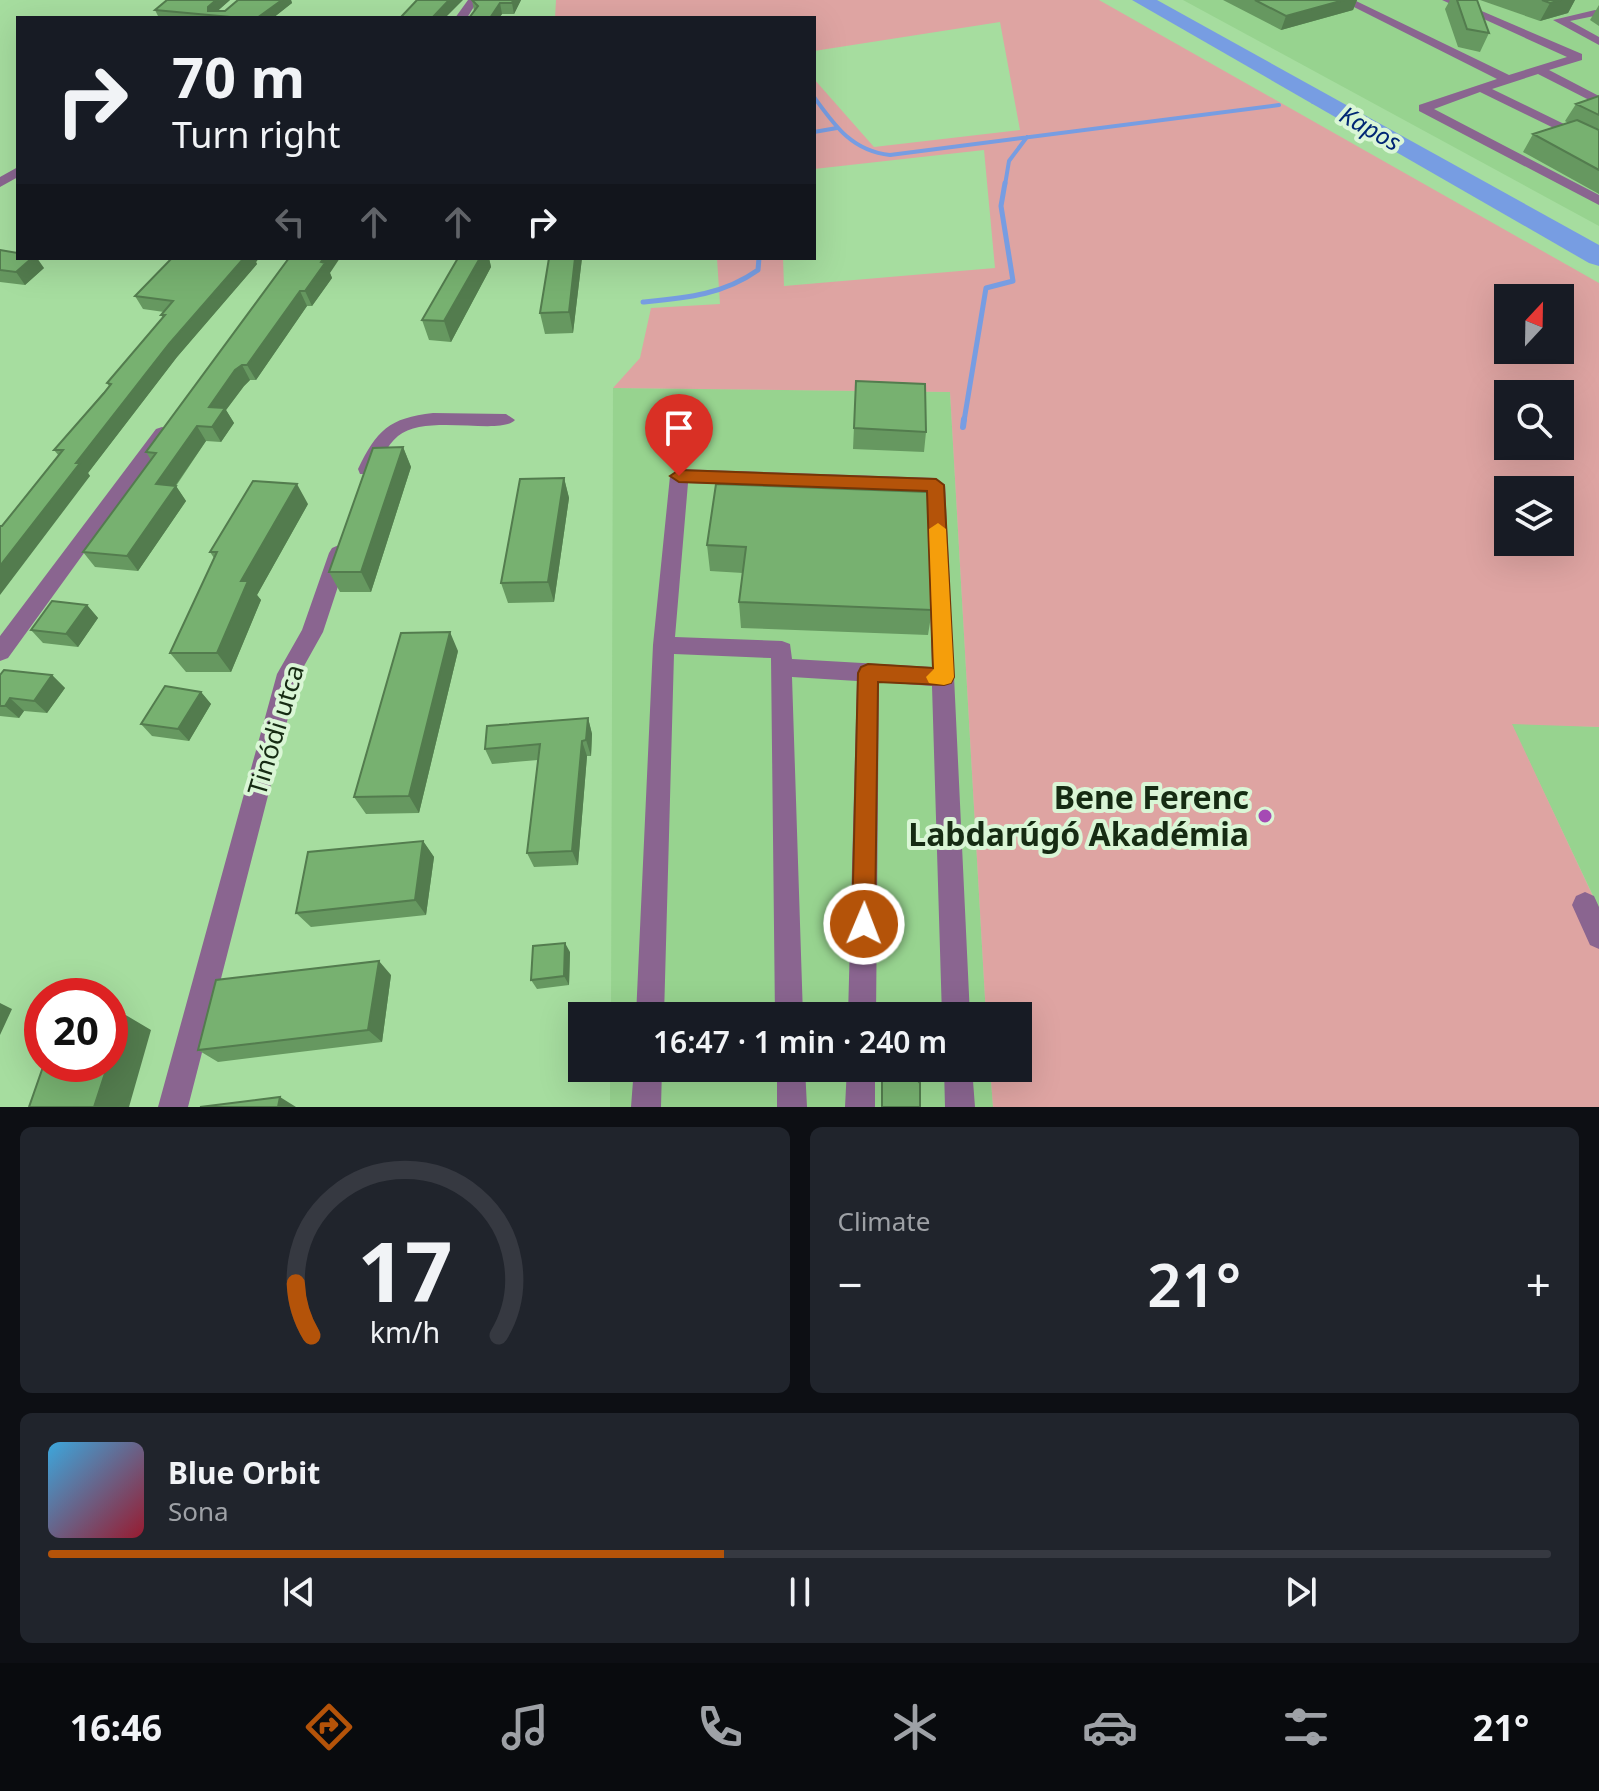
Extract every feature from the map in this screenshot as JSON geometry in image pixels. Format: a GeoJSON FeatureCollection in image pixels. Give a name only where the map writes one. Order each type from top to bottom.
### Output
{"type":"FeatureCollection","features":[{"type":"Feature","properties":{"kind":"street"},"geometry":{"type":"LineString","coordinates":[[1345,0],[1507,79]]}},
{"type":"Feature","properties":{"kind":"street"},"geometry":{"type":"LineString","coordinates":[[1447,0],[1578,57]]}},
{"type":"Feature","properties":{"kind":"street"},"geometry":{"type":"LineString","coordinates":[[1595,13],[1559,20],[1599,42]]}},
{"type":"Feature","properties":{"kind":"street"},"geometry":{"type":"LineString","coordinates":[[1599,50],[1423,108],[1599,201]]}},
{"type":"Feature","properties":{"kind":"street"},"geometry":{"type":"LineString","coordinates":[[1538,69],[1599,101]]}},
{"type":"Feature","properties":{"kind":"street"},"geometry":{"type":"LineString","coordinates":[[1481,88],[1599,146]]}},
{"type":"Feature","properties":{"kind":"street"},"geometry":{"type":"LineString","coordinates":[[360,491],[375,453],[397,427],[421,421],[506,420]]}},
{"type":"Feature","properties":{"kind":"street"},"geometry":{"type":"LineString","coordinates":[[0,652],[169,423]]}},
{"type":"Feature","properties":{"kind":"street"},"geometry":{"type":"LineString","coordinates":[[651,1002],[664,645],[679,476],[936,485],[956,1002]]}},
{"type":"Feature","properties":{"kind":"street","name":"Tinódi utca"},"geometry":{"type":"LineString","coordinates":[[173,1107],[288,674],[312,632],[345,533]]}},
{"type":"Feature","properties":{"kind":"street"},"geometry":{"type":"LineString","coordinates":[[664,645],[782,650],[789,1002]]}},
{"type":"Feature","properties":{"kind":"street"},"geometry":{"type":"LineString","coordinates":[[781,667],[944,677]]}},
{"type":"Feature","properties":{"kind":"street"},"geometry":{"type":"LineString","coordinates":[[862,1002],[868,673]]}},
{"type":"Feature","properties":{"kind":"street"},"geometry":{"type":"LineString","coordinates":[[1585,905],[1599,936]]}},
{"type":"Feature","properties":{"kind":"street"},"geometry":{"type":"LineString","coordinates":[[646,1107],[647,1082]]}},
{"type":"Feature","properties":{"kind":"street"},"geometry":{"type":"LineString","coordinates":[[791,1082],[792,1107]]}},
{"type":"Feature","properties":{"kind":"street"},"geometry":{"type":"LineString","coordinates":[[860,1107],[861,1082]]}},
{"type":"Feature","properties":{"kind":"street"},"geometry":{"type":"LineString","coordinates":[[959,1082],[960,1107]]}},
{"type":"Feature","properties":{"kind":"shaded area"},"geometry":{"type":"Polygon","coordinates":[[[556,0],[1099,0],[1599,283],[1599,727],[1512,724],[1599,909],[1599,1107],[993,1107],[991,1082],[1032,1082],[1032,1002],[985,1002],[950,392],[613,388],[640,358],[651,308],[720,304],[717,260],[783,260],[784,286],[995,268],[984,150],[816,169],[816,81],[874,147],[1020,130],[1000,22],[816,51],[816,16],[555,16],[556,0]]]}},
{"type":"Feature","properties":{"kind":"shaded area"},"geometry":{"type":"Polygon","coordinates":[[[1183,0],[1599,0],[1599,226],[1279,52],[1183,0]]]}},
{"type":"Feature","properties":{"kind":"shaded area"},"geometry":{"type":"Polygon","coordinates":[[[613,388],[950,392],[985,1002],[611,1002],[613,388]]]}},
{"type":"Feature","properties":{"kind":"shaded area"},"geometry":{"type":"Polygon","coordinates":[[[1511,723],[1599,727],[1599,908],[1511,723]]]}},
{"type":"Feature","properties":{"kind":"shaded area"},"geometry":{"type":"Polygon","coordinates":[[[610,1082],[991,1082],[993,1107],[610,1107],[610,1082]]]}},
{"type":"Feature","properties":{"kind":"building"},"geometry":{"type":"Polygon","coordinates":[[[167,0],[216,0],[208,11],[225,11],[238,0],[282,0],[260,16],[155,10],[167,0]]]}},
{"type":"Feature","properties":{"kind":"building"},"geometry":{"type":"Polygon","coordinates":[[[417,0],[449,0],[434,16],[402,16],[417,0]]]}},
{"type":"Feature","properties":{"kind":"building"},"geometry":{"type":"Polygon","coordinates":[[[472,0],[513,0],[512,3],[500,3],[491,16],[470,16],[478,6],[472,0]]]}},
{"type":"Feature","properties":{"kind":"building"},"geometry":{"type":"Polygon","coordinates":[[[1255,0],[1344,0],[1286,16],[1255,0]]]}},
{"type":"Feature","properties":{"kind":"building"},"geometry":{"type":"Polygon","coordinates":[[[1457,0],[1477,0],[1489,33],[1467,29],[1457,0]]]}},
{"type":"Feature","properties":{"kind":"building"},"geometry":{"type":"Polygon","coordinates":[[[1599,96],[1599,115],[1576,104],[1599,96]]]}},
{"type":"Feature","properties":{"kind":"building"},"geometry":{"type":"Polygon","coordinates":[[[1577,120],[1599,130],[1599,170],[1533,134],[1577,120]]]}},
{"type":"Feature","properties":{"kind":"building"},"geometry":{"type":"Polygon","coordinates":[[[0,250],[16,253],[16,260],[30,260],[16,272],[0,270],[0,250]]]}},
{"type":"Feature","properties":{"kind":"building"},"geometry":{"type":"Polygon","coordinates":[[[170,260],[242,260],[169,344],[0,566],[0,526],[63,450],[54,450],[104,393],[111,384],[107,383],[165,315],[161,315],[173,301],[135,296],[170,260]]]}},
{"type":"Feature","properties":{"kind":"building"},"geometry":{"type":"Polygon","coordinates":[[[288,260],[322,260],[321,262],[325,263],[305,291],[300,291],[247,365],[235,370],[209,407],[225,408],[212,427],[197,426],[156,484],[176,486],[127,556],[83,552],[156,453],[146,452],[288,260]]]}},
{"type":"Feature","properties":{"kind":"building"},"geometry":{"type":"Polygon","coordinates":[[[457,260],[479,260],[444,321],[422,320],[457,260]]]}},
{"type":"Feature","properties":{"kind":"building"},"geometry":{"type":"Polygon","coordinates":[[[549,260],[575,260],[569,312],[540,313],[549,260]]]}},
{"type":"Feature","properties":{"kind":"building"},"geometry":{"type":"Polygon","coordinates":[[[856,381],[925,384],[926,432],[854,428],[856,381]]]}},
{"type":"Feature","properties":{"kind":"building"},"geometry":{"type":"Polygon","coordinates":[[[403,447],[361,572],[329,572],[373,448],[403,447]]]}},
{"type":"Feature","properties":{"kind":"building"},"geometry":{"type":"Polygon","coordinates":[[[564,478],[548,582],[501,583],[520,479],[564,478]]]}},
{"type":"Feature","properties":{"kind":"building"},"geometry":{"type":"Polygon","coordinates":[[[253,481],[297,484],[241,581],[248,581],[217,653],[170,653],[217,552],[210,552],[253,481]]]}},
{"type":"Feature","properties":{"kind":"building"},"geometry":{"type":"Polygon","coordinates":[[[716,484],[928,492],[932,610],[739,602],[746,547],[707,545],[716,484]]]}},
{"type":"Feature","properties":{"kind":"building"},"geometry":{"type":"Polygon","coordinates":[[[52,601],[87,605],[66,634],[31,630],[52,601]]]}},
{"type":"Feature","properties":{"kind":"building"},"geometry":{"type":"Polygon","coordinates":[[[450,632],[409,796],[354,797],[401,633],[450,632]]]}},
{"type":"Feature","properties":{"kind":"building"},"geometry":{"type":"Polygon","coordinates":[[[4,670],[52,675],[34,701],[10,698],[5,706],[0,706],[0,675],[4,670]]]}},
{"type":"Feature","properties":{"kind":"building"},"geometry":{"type":"Polygon","coordinates":[[[165,686],[201,692],[178,729],[141,724],[165,686]]]}},
{"type":"Feature","properties":{"kind":"building"},"geometry":{"type":"Polygon","coordinates":[[[588,718],[586,740],[582,741],[572,851],[527,853],[540,744],[485,749],[487,726],[588,718]]]}},
{"type":"Feature","properties":{"kind":"building"},"geometry":{"type":"Polygon","coordinates":[[[423,841],[415,900],[296,913],[308,852],[423,841]]]}},
{"type":"Feature","properties":{"kind":"building"},"geometry":{"type":"Polygon","coordinates":[[[565,943],[564,976],[531,980],[533,946],[565,943]]]}},
{"type":"Feature","properties":{"kind":"building"},"geometry":{"type":"Polygon","coordinates":[[[379,961],[368,1030],[198,1050],[216,980],[379,961]]]}},
{"type":"Feature","properties":{"kind":"building"},"geometry":{"type":"Polygon","coordinates":[[[38,1082],[102,1082],[94,1107],[29,1107],[38,1082]]]}},
{"type":"Feature","properties":{"kind":"building"},"geometry":{"type":"Polygon","coordinates":[[[882,1082],[920,1083],[920,1107],[882,1107],[882,1082]]]}},
{"type":"Feature","properties":{"kind":"building"},"geometry":{"type":"Polygon","coordinates":[[[280,1097],[278,1107],[200,1107],[280,1097]]]}},
{"type":"Feature","properties":{"kind":"waterway","name":"Kapos"},"geometry":{"type":"LineString","coordinates":[[1142,0],[1599,257]]}},
{"type":"Feature","properties":{"kind":"waterway"},"geometry":{"type":"LineString","coordinates":[[816,100],[837,127],[855,143],[877,153],[890,155],[1027,137]]}},
{"type":"Feature","properties":{"kind":"waterway","name":"Kapos"},"geometry":{"type":"LineString","coordinates":[[1313,102],[1323,101]]}},
{"type":"Feature","properties":{"kind":"waterway"},"geometry":{"type":"LineString","coordinates":[[1027,137],[1279,105]]}},
{"type":"Feature","properties":{"kind":"waterway"},"geometry":{"type":"LineString","coordinates":[[816,132],[837,128]]}},
{"type":"Feature","properties":{"kind":"waterway"},"geometry":{"type":"LineString","coordinates":[[1005,185],[1009,161],[1027,137]]}},
{"type":"Feature","properties":{"kind":"waterway"},"geometry":{"type":"LineString","coordinates":[[964,421],[986,288],[1013,281],[1001,206],[1005,183]]}},
{"type":"Feature","properties":{"kind":"waterway"},"geometry":{"type":"LineString","coordinates":[[643,302],[689,297],[731,285],[758,270],[759,260]]}},
{"type":"Feature","properties":{"kind":"waterway"},"geometry":{"type":"LineString","coordinates":[[963,427],[964,419]]}},
{"type":"Feature","properties":{"kind":"slow traffic"},"geometry":{"type":"LineString","coordinates":[[936,677],[944,677],[938,529]]}},
{"type":"Feature","properties":{"kind":"place","name":"Bene Ferenc Labdarúgó Akadémia"},"geometry":{"type":"Point","coordinates":[1265,816]}},
{"type":"Feature","properties":{"kind":"route"},"geometry":{"type":"LineString","coordinates":[[679,476],[936,485],[944,677],[868,673],[864,924]]}}]}
